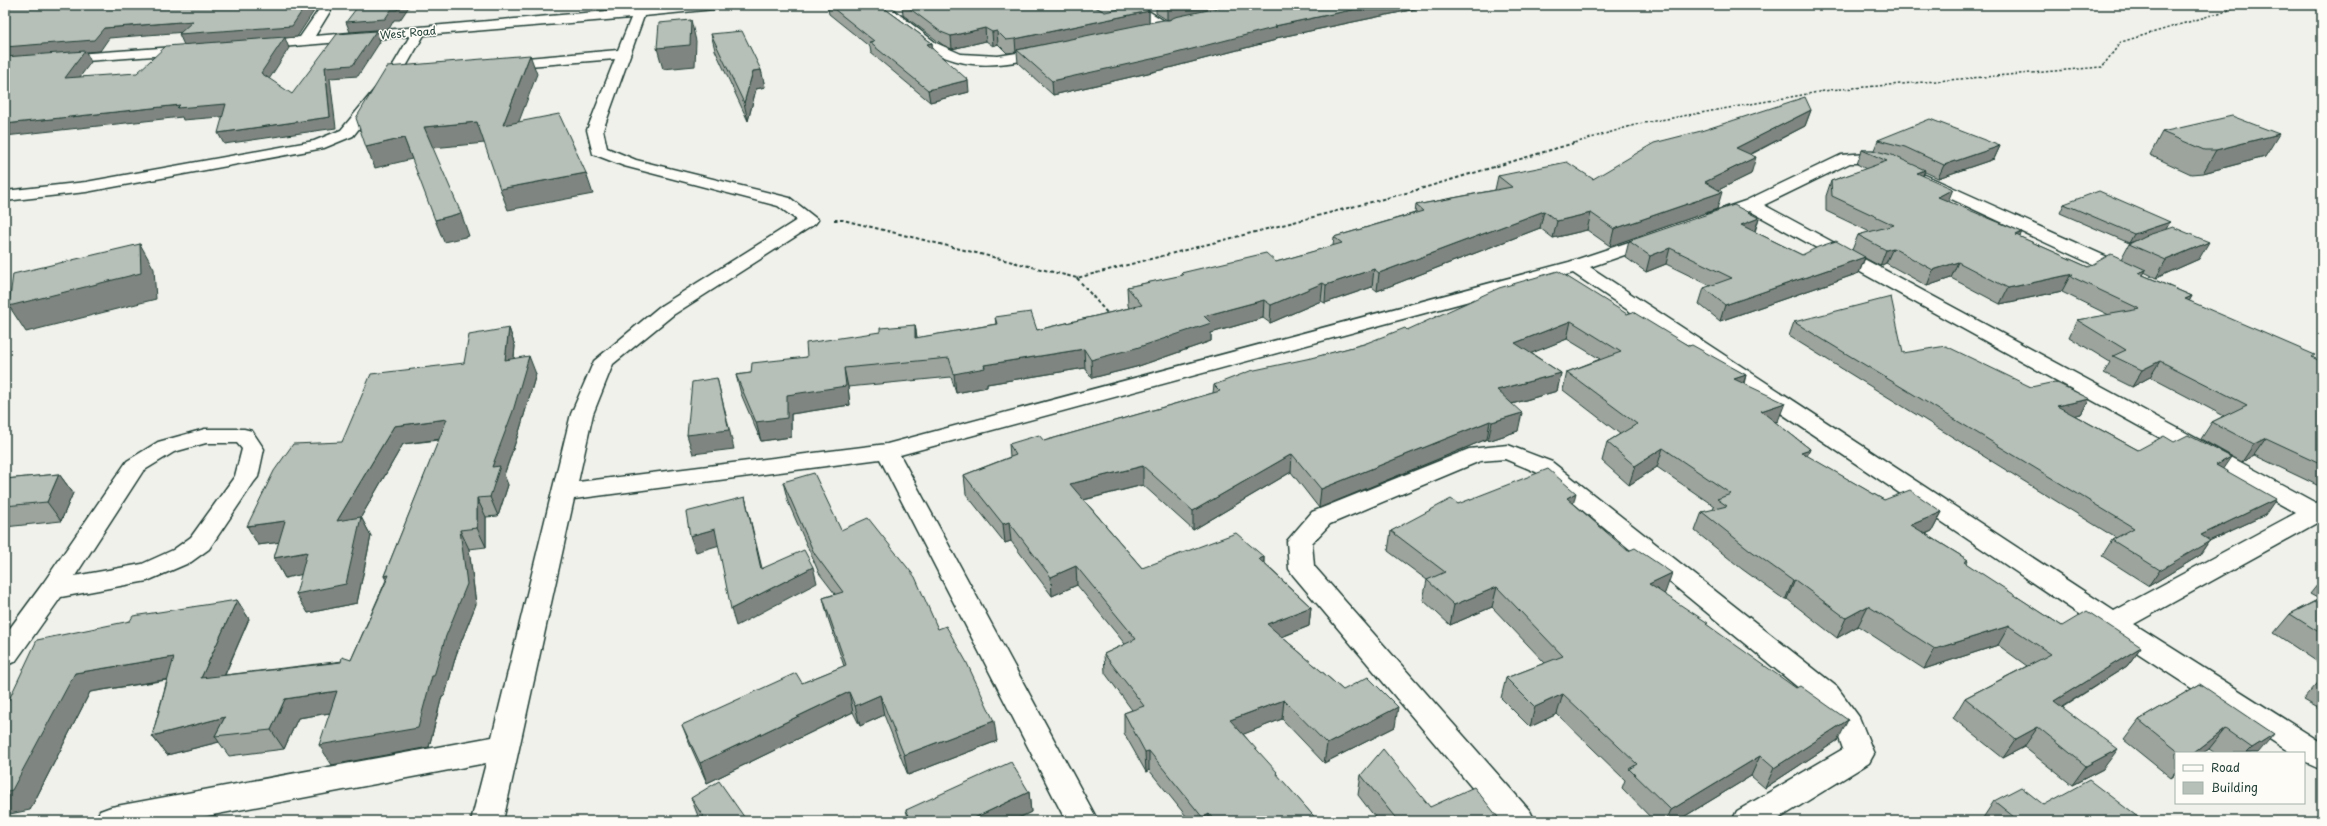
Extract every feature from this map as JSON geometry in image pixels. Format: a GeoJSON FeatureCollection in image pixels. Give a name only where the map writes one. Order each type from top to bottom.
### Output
{"type":"FeatureCollection","features":[{"type":"Feature","properties":{"kind":"street"},"geometry":{"type":"LineString","coordinates":[[304,42],[328,5]]}},
{"type":"Feature","properties":{"kind":"street"},"geometry":{"type":"LineString","coordinates":[[567,5],[581,18]]}},
{"type":"Feature","properties":{"kind":"street","name":"West Road"},"geometry":{"type":"LineString","coordinates":[[241,46],[304,42],[639,13],[714,5]]}},
{"type":"Feature","properties":{"kind":"street"},"geometry":{"type":"LineString","coordinates":[[879,5],[947,55],[963,59],[985,61],[1016,58],[1062,49]]}},
{"type":"Feature","properties":{"kind":"street"},"geometry":{"type":"LineString","coordinates":[[1130,5],[1168,28]]}},
{"type":"Feature","properties":{"kind":"street"},"geometry":{"type":"LineString","coordinates":[[487,821],[582,414],[604,361],[666,311],[809,220],[784,202],[630,163],[599,151],[595,130],[639,13]]}},
{"type":"Feature","properties":{"kind":"street"},"geometry":{"type":"LineString","coordinates":[[1145,32],[1183,24]]}},
{"type":"Feature","properties":{"kind":"street"},"geometry":{"type":"LineString","coordinates":[[5,196],[86,187],[318,145],[347,132],[403,73],[419,32]]}},
{"type":"Feature","properties":{"kind":"street"},"geometry":{"type":"LineString","coordinates":[[5,62],[202,49]]}},
{"type":"Feature","properties":{"kind":"street"},"geometry":{"type":"LineString","coordinates":[[490,66],[624,54]]}},
{"type":"Feature","properties":{"kind":"street"},"geometry":{"type":"LineString","coordinates":[[564,492],[887,451],[1576,266],[1751,205],[1848,158],[1867,158],[1893,165],[2143,281]]}},
{"type":"Feature","properties":{"kind":"street"},"geometry":{"type":"LineString","coordinates":[[1751,205],[2319,511]]}},
{"type":"Feature","properties":{"kind":"street"},"geometry":{"type":"LineString","coordinates":[[1576,266],[2113,624],[2322,758]]}},
{"type":"Feature","properties":{"kind":"street"},"geometry":{"type":"LineString","coordinates":[[5,655],[53,589],[135,466],[166,447],[205,436],[244,436],[253,449],[246,477],[200,543],[182,556],[147,572],[53,589]]}},
{"type":"Feature","properties":{"kind":"street"},"geometry":{"type":"LineString","coordinates":[[887,451],[1082,821]]}},
{"type":"Feature","properties":{"kind":"street"},"geometry":{"type":"LineString","coordinates":[[1519,821],[1302,569],[1299,541],[1321,518],[1478,454],[1508,452],[1544,467],[1827,695],[1848,725],[1859,754],[1748,821]]}},
{"type":"Feature","properties":{"kind":"street"},"geometry":{"type":"LineString","coordinates":[[2113,624],[2319,511]]}},
{"type":"Feature","properties":{"kind":"street"},"geometry":{"type":"LineString","coordinates":[[111,821],[504,747]]}},
{"type":"Feature","properties":{"kind":"path"},"geometry":{"type":"LineString","coordinates":[[809,220],[843,220],[1077,278],[1410,192],[1638,124],[1830,90],[2102,67],[2121,42],[2246,5]]}},
{"type":"Feature","properties":{"kind":"path"},"geometry":{"type":"LineString","coordinates":[[1077,278],[1112,319]]}},
{"type":"Feature","properties":{"kind":"building"},"geometry":{"type":"Polygon","coordinates":[[[5,5],[306,5],[292,26],[179,34],[193,21],[104,28],[94,40],[5,47],[5,5]]]}},
{"type":"Feature","properties":{"kind":"building"},"geometry":{"type":"Polygon","coordinates":[[[359,5],[400,5],[397,10],[391,10],[385,19],[346,22],[359,5]]]}},
{"type":"Feature","properties":{"kind":"building"},"geometry":{"type":"Polygon","coordinates":[[[829,5],[880,5],[932,43],[927,44],[968,80],[928,90],[869,42],[874,41],[829,5]]]}},
{"type":"Feature","properties":{"kind":"building"},"geometry":{"type":"Polygon","coordinates":[[[905,5],[1091,5],[1105,12],[1140,5],[1149,11],[1006,40],[997,31],[992,32],[985,28],[951,36],[941,32],[905,5]]]}},
{"type":"Feature","properties":{"kind":"building"},"geometry":{"type":"Polygon","coordinates":[[[1163,5],[1180,5],[1167,8],[1163,5]]]}},
{"type":"Feature","properties":{"kind":"building"},"geometry":{"type":"Polygon","coordinates":[[[1232,5],[1375,5],[1275,26],[1277,27],[1165,56],[1052,81],[1017,50],[1169,20],[1175,17],[1232,5]]]}},
{"type":"Feature","properties":{"kind":"building"},"geometry":{"type":"Polygon","coordinates":[[[691,20],[690,45],[657,48],[659,23],[691,20]]]}},
{"type":"Feature","properties":{"kind":"building"},"geometry":{"type":"Polygon","coordinates":[[[376,31],[353,65],[325,67],[330,117],[218,133],[226,104],[177,108],[180,105],[5,124],[5,57],[85,51],[65,78],[137,73],[166,46],[285,37],[261,73],[292,94],[337,34],[376,31]]]}},
{"type":"Feature","properties":{"kind":"building"},"geometry":{"type":"Polygon","coordinates":[[[742,31],[761,70],[753,71],[744,103],[711,34],[742,31]]]}},
{"type":"Feature","properties":{"kind":"building"},"geometry":{"type":"Polygon","coordinates":[[[530,55],[503,125],[559,114],[586,173],[500,189],[477,122],[424,127],[461,213],[435,220],[404,138],[366,147],[356,118],[387,67],[530,55]]]}},
{"type":"Feature","properties":{"kind":"building"},"geometry":{"type":"Polygon","coordinates":[[[1805,97],[1811,110],[1736,148],[1756,157],[1705,182],[1722,192],[1614,229],[1591,213],[1557,221],[1544,211],[1379,273],[1374,269],[1326,285],[1323,283],[1271,305],[1264,300],[1204,316],[1211,323],[1136,348],[1091,360],[1084,349],[984,365],[985,368],[954,374],[949,358],[844,368],[846,386],[787,395],[787,418],[756,422],[736,375],[751,373],[752,363],[807,357],[806,343],[880,332],[880,328],[915,325],[915,338],[997,324],[995,317],[1031,312],[1037,330],[1142,305],[1127,287],[1183,275],[1181,273],[1266,253],[1276,262],[1342,243],[1334,237],[1423,211],[1416,205],[1512,187],[1498,176],[1567,162],[1593,179],[1654,143],[1701,131],[1805,97]]]}},
{"type":"Feature","properties":{"kind":"building"},"geometry":{"type":"Polygon","coordinates":[[[2232,116],[2279,134],[2216,150],[2204,150],[2162,132],[2232,116]]]}},
{"type":"Feature","properties":{"kind":"building"},"geometry":{"type":"Polygon","coordinates":[[[1930,119],[2000,146],[1944,165],[1905,147],[1878,140],[1930,119]]]}},
{"type":"Feature","properties":{"kind":"building"},"geometry":{"type":"Polygon","coordinates":[[[1862,150],[1872,150],[1892,155],[1925,170],[1917,173],[1953,189],[1938,197],[2022,232],[2016,235],[2088,267],[2111,254],[2146,270],[2138,273],[2192,296],[2185,299],[2315,355],[2312,357],[2322,362],[2322,464],[2266,438],[2254,444],[2212,422],[2247,405],[2160,361],[2142,370],[2113,356],[2126,350],[2077,320],[2140,309],[2070,276],[2073,274],[2008,288],[1958,262],[1933,270],[1893,248],[1886,250],[1858,235],[1894,225],[1832,196],[1831,181],[1887,161],[1862,150]]]}},
{"type":"Feature","properties":{"kind":"building"},"geometry":{"type":"Polygon","coordinates":[[[2099,191],[2170,222],[2134,234],[2064,204],[2099,191]]]}},
{"type":"Feature","properties":{"kind":"building"},"geometry":{"type":"Polygon","coordinates":[[[1734,205],[1759,218],[1741,225],[1802,255],[1818,247],[1836,241],[1865,257],[1725,305],[1704,288],[1732,278],[1670,248],[1650,256],[1629,241],[1734,205]]]}},
{"type":"Feature","properties":{"kind":"building"},"geometry":{"type":"Polygon","coordinates":[[[2173,227],[2209,242],[2166,260],[2129,244],[2145,236],[2173,227]]]}},
{"type":"Feature","properties":{"kind":"building"},"geometry":{"type":"Polygon","coordinates":[[[140,244],[141,273],[9,306],[13,274],[140,244]]]}},
{"type":"Feature","properties":{"kind":"building"},"geometry":{"type":"Polygon","coordinates":[[[1558,271],[1627,314],[1633,312],[1689,346],[1692,345],[1746,375],[1734,379],[1785,403],[1761,411],[1810,449],[1801,452],[1884,500],[1910,490],[1942,512],[1911,525],[1968,560],[1964,562],[2062,626],[2087,611],[2141,647],[2054,701],[2118,749],[2086,766],[2038,727],[2016,739],[1965,698],[2051,654],[2009,626],[1935,649],[1868,606],[1846,618],[1795,580],[1793,581],[1750,550],[1702,512],[1727,506],[1717,499],[1731,494],[1663,448],[1635,466],[1607,442],[1637,424],[1567,372],[1621,352],[1571,321],[1515,343],[1561,373],[1497,390],[1522,413],[1492,422],[1490,421],[1321,489],[1292,454],[1193,511],[1143,466],[1070,484],[1142,568],[1236,533],[1264,557],[1259,559],[1311,607],[1267,624],[1343,690],[1368,677],[1398,707],[1327,744],[1284,700],[1230,720],[1277,772],[1276,773],[1318,821],[1215,821],[1209,814],[1203,818],[1149,751],[1145,752],[1124,713],[1144,706],[1104,654],[1136,639],[1076,566],[1051,577],[1009,522],[1003,524],[964,475],[1016,455],[1009,444],[1039,435],[1044,441],[1220,391],[1214,385],[1250,371],[1311,358],[1364,344],[1405,328],[1407,330],[1499,288],[1558,271]]]}},
{"type":"Feature","properties":{"kind":"building"},"geometry":{"type":"Polygon","coordinates":[[[1891,297],[1903,353],[1946,346],[2031,387],[2055,382],[2090,399],[2057,406],[2138,450],[2164,436],[2174,442],[2188,435],[2231,457],[2216,465],[2276,499],[2201,535],[2210,541],[2160,570],[2112,540],[2134,528],[1794,322],[1891,297]]]}},
{"type":"Feature","properties":{"kind":"building"},"geometry":{"type":"Polygon","coordinates":[[[509,328],[505,360],[529,356],[513,411],[492,467],[500,466],[490,497],[477,498],[477,528],[460,530],[467,584],[446,636],[434,676],[432,676],[418,728],[319,745],[337,691],[285,699],[271,730],[215,736],[225,717],[152,736],[174,657],[75,673],[12,790],[5,792],[5,708],[37,640],[130,621],[133,616],[237,600],[201,678],[341,662],[342,657],[351,660],[389,575],[384,576],[447,419],[394,426],[337,521],[361,517],[346,584],[296,594],[307,552],[274,558],[285,521],[247,526],[274,471],[293,444],[342,442],[371,374],[464,363],[469,335],[509,328]]]}},
{"type":"Feature","properties":{"kind":"building"},"geometry":{"type":"Polygon","coordinates":[[[717,378],[729,430],[687,435],[692,382],[717,378]]]}},
{"type":"Feature","properties":{"kind":"building"},"geometry":{"type":"Polygon","coordinates":[[[1548,469],[1576,493],[1567,498],[1628,551],[1635,548],[1672,573],[1649,584],[1708,623],[1706,624],[1796,688],[1800,686],[1848,720],[1774,768],[1760,756],[1671,810],[1629,769],[1637,764],[1563,694],[1535,707],[1506,678],[1563,656],[1497,587],[1454,605],[1427,580],[1445,572],[1391,531],[1451,499],[1458,504],[1548,469]]]}},
{"type":"Feature","properties":{"kind":"building"},"geometry":{"type":"Polygon","coordinates":[[[814,473],[841,530],[868,518],[915,577],[938,629],[946,626],[966,661],[994,721],[904,755],[880,695],[855,706],[849,692],[700,763],[682,725],[796,673],[802,683],[846,665],[823,598],[843,592],[814,553],[783,482],[814,473]]]}},
{"type":"Feature","properties":{"kind":"building"},"geometry":{"type":"Polygon","coordinates":[[[59,474],[47,502],[5,506],[5,479],[59,474]]]}},
{"type":"Feature","properties":{"kind":"building"},"geometry":{"type":"Polygon","coordinates":[[[745,497],[761,569],[804,550],[813,567],[731,609],[715,529],[690,536],[686,512],[745,497]]]}},
{"type":"Feature","properties":{"kind":"building"},"geometry":{"type":"Polygon","coordinates":[[[2322,598],[2322,634],[2290,614],[2322,598]]]}},
{"type":"Feature","properties":{"kind":"building"},"geometry":{"type":"Polygon","coordinates":[[[2200,684],[2274,734],[2252,748],[2225,729],[2195,752],[2179,752],[2139,720],[2200,684]]]}},
{"type":"Feature","properties":{"kind":"building"},"geometry":{"type":"Polygon","coordinates":[[[1383,749],[1430,807],[1474,787],[1501,821],[1398,821],[1361,775],[1383,749]]]}},
{"type":"Feature","properties":{"kind":"building"},"geometry":{"type":"Polygon","coordinates":[[[1011,762],[1029,792],[968,821],[912,821],[906,810],[1011,762]]]}},
{"type":"Feature","properties":{"kind":"building"},"geometry":{"type":"Polygon","coordinates":[[[2089,780],[2143,821],[2019,821],[1994,801],[2021,787],[2044,805],[2089,780]]]}},
{"type":"Feature","properties":{"kind":"building"},"geometry":{"type":"Polygon","coordinates":[[[719,781],[747,821],[706,821],[691,798],[719,781]]]}},
{"type":"Feature","properties":{"kind":"building"},"geometry":{"type":"Polygon","coordinates":[[[855,816],[860,821],[844,821],[855,816]]]}}]}
